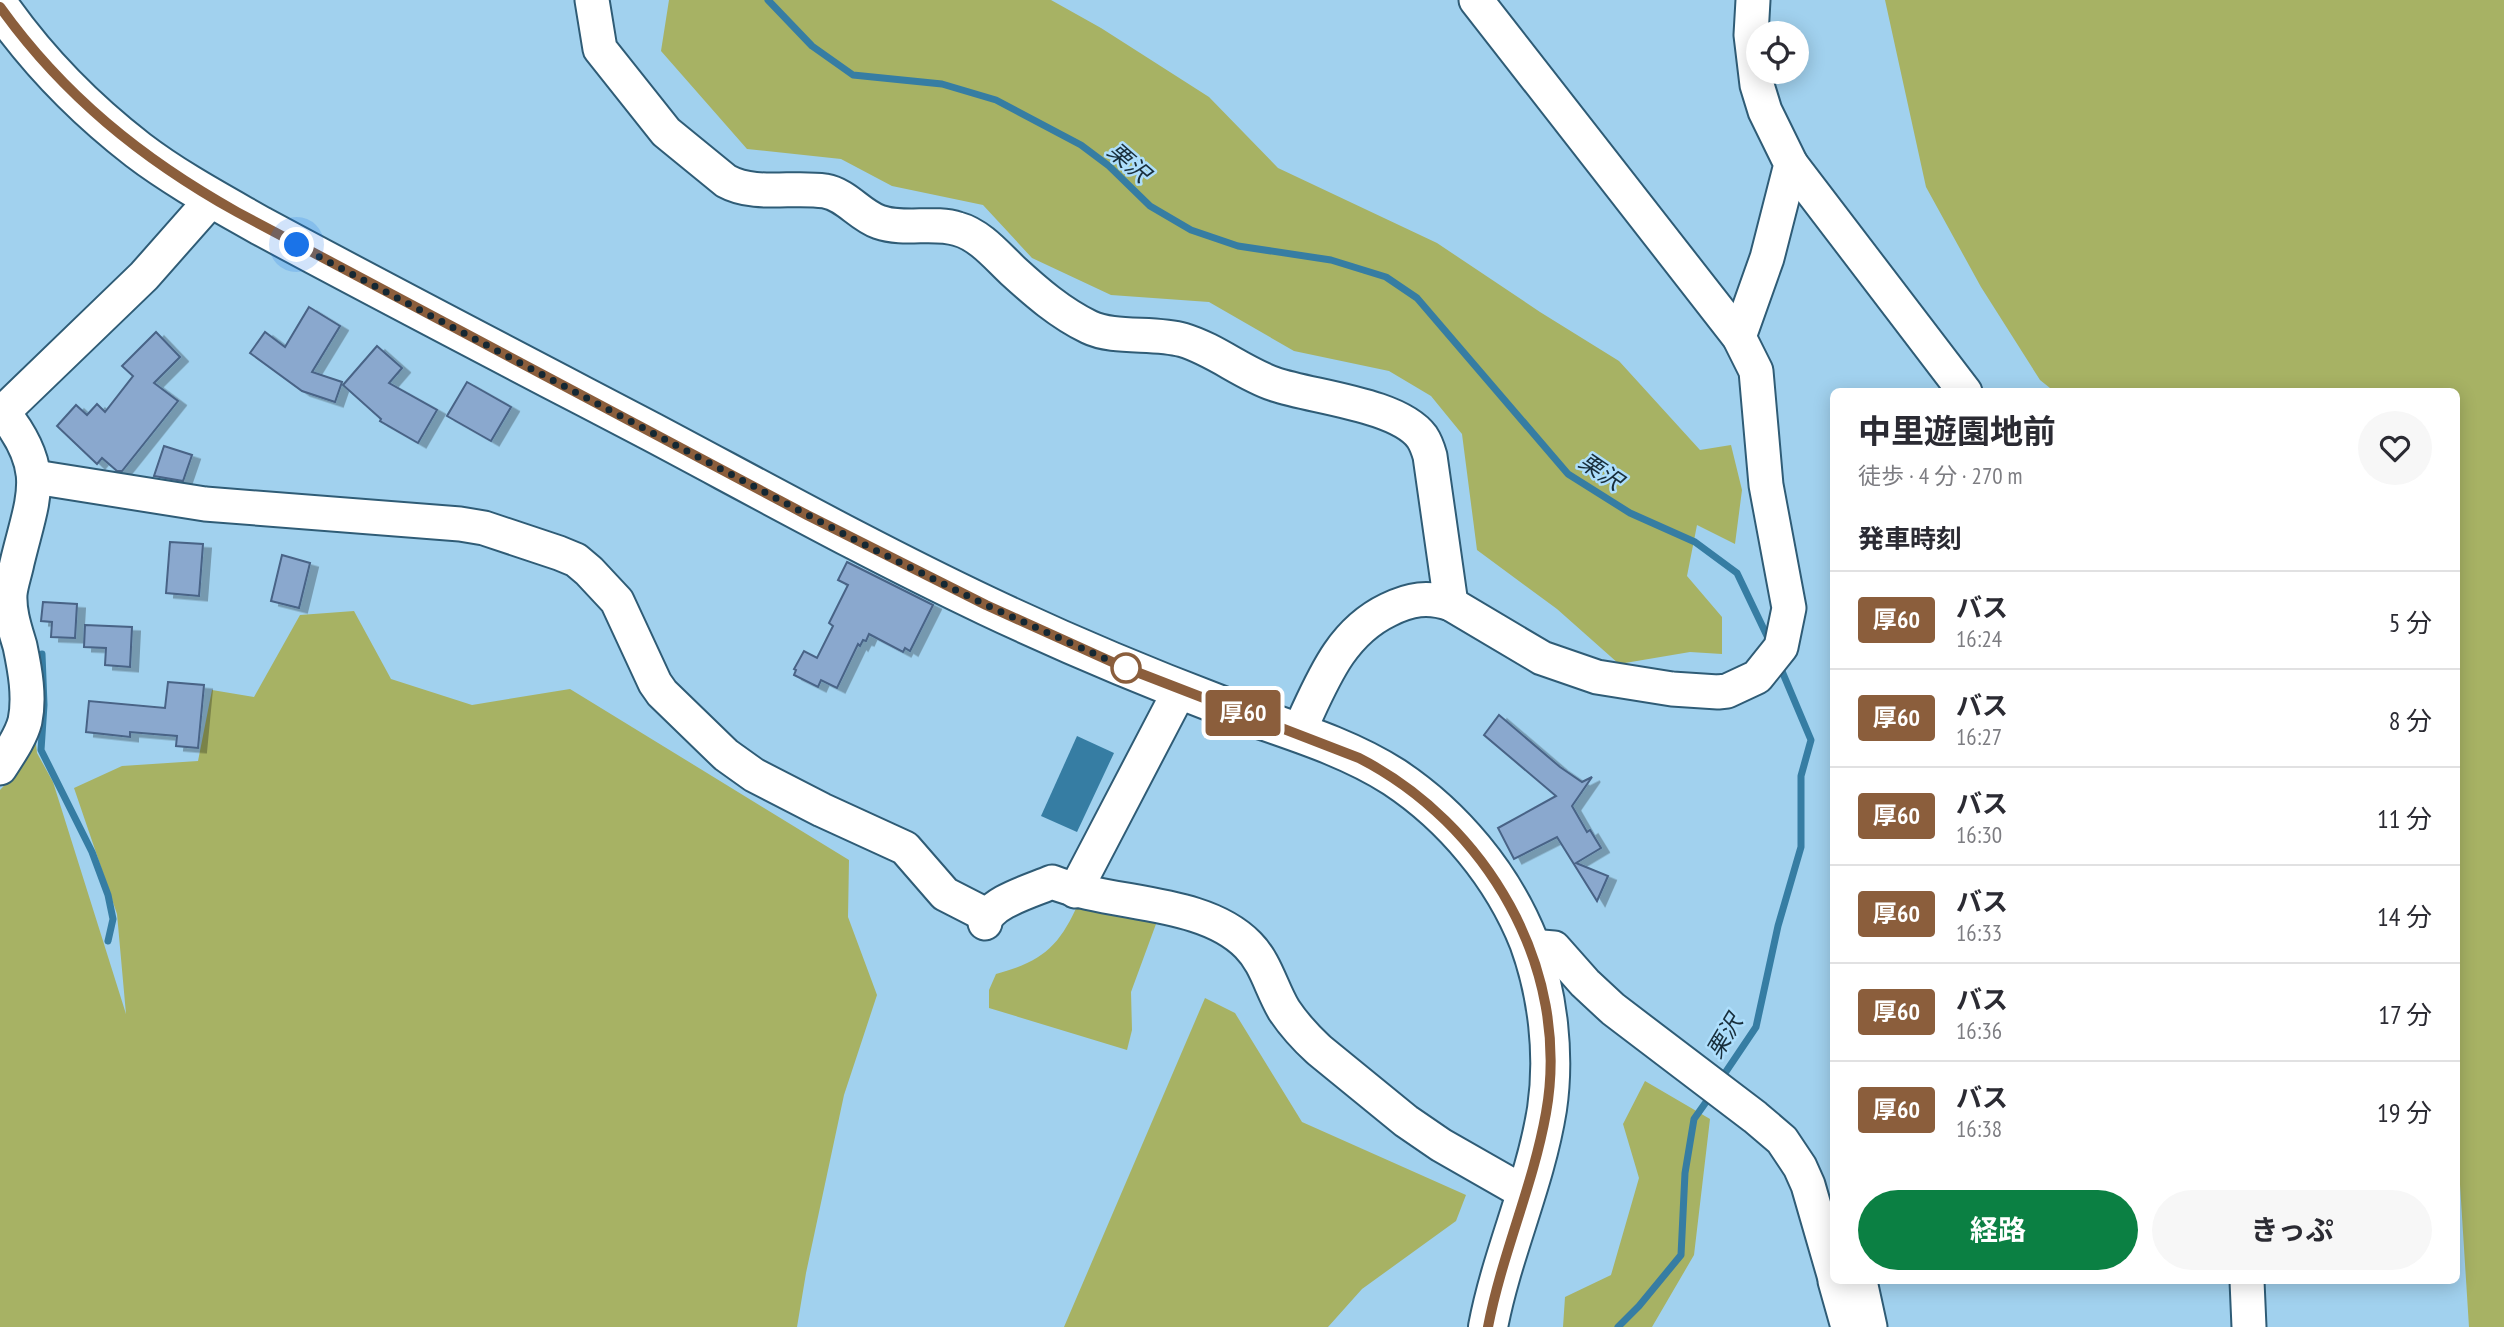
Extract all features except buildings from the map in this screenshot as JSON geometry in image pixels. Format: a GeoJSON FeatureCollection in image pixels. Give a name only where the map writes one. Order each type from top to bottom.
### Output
{"type":"FeatureCollection","features":[{"type":"Feature","properties":{"kind":"main road"},"geometry":{"type":"LineString","coordinates":[[0,7],[52,72],[105,122],[138,150],[212,199],[870,548],[1082,650],[1180,690],[1298,733],[1380,768],[1440,814],[1465,838],[1485,865],[1502,890],[1530,946],[1543,996],[1550,1057],[1547,1110],[1497,1282],[1488,1327]]}},
{"type":"Feature","properties":{"kind":"street"},"geometry":{"type":"LineString","coordinates":[[592,0],[600,49],[666,132],[726,181],[753,190],[828,192],[847,200],[877,222],[958,229],[973,236],[1049,303],[1091,329],[1165,336],[1197,344],[1271,383],[1357,404],[1413,428],[1422,436],[1430,456],[1451,604]]}},
{"type":"Feature","properties":{"kind":"street"},"geometry":{"type":"LineString","coordinates":[[1298,733],[1334,659],[1350,637],[1377,615],[1414,599],[1440,600],[1451,604],[1542,658],[1597,677],[1672,689],[1718,692],[1727,691],[1757,677],[1776,654],[1789,608],[1766,485],[1756,371],[1739,337],[1476,0]]}},
{"type":"Feature","properties":{"kind":"street"},"geometry":{"type":"LineString","coordinates":[[1751,1],[1751,35],[1757,85],[1765,111],[1791,164],[1962,388]]}},
{"type":"Feature","properties":{"kind":"street"},"geometry":{"type":"LineString","coordinates":[[1739,337],[1767,258],[1791,164]]}},
{"type":"Feature","properties":{"kind":"street"},"geometry":{"type":"LineString","coordinates":[[0,768],[25,722],[27,693],[24,664],[11,611],[10,593],[33,497],[35,477],[30,453],[2,409],[144,276],[212,199]]}},
{"type":"Feature","properties":{"kind":"street"},"geometry":{"type":"LineString","coordinates":[[35,477],[205,504],[460,524],[484,528],[559,552],[589,571],[617,601],[655,683],[663,693],[726,755],[754,775],[905,848],[944,894],[986,919],[995,906],[1052,882],[1075,891],[1218,922],[1235,932],[1262,962],[1285,1010],[1306,1038],[1319,1050],[1406,1121],[1441,1145],[1525,1193]]}},
{"type":"Feature","properties":{"kind":"street"},"geometry":{"type":"LineString","coordinates":[[1075,891],[1180,690]]}},
{"type":"Feature","properties":{"kind":"street"},"geometry":{"type":"LineString","coordinates":[[1530,946],[1554,948],[1605,1003],[1772,1130],[1800,1167],[1830,1261]]}},
{"type":"Feature","properties":{"kind":"street"},"geometry":{"type":"LineString","coordinates":[[1836,1284],[1848,1327]]}},
{"type":"Feature","properties":{"kind":"street"},"geometry":{"type":"LineString","coordinates":[[1861,1284],[1870,1327]]}},
{"type":"Feature","properties":{"kind":"street"},"geometry":{"type":"LineString","coordinates":[[2247,1284],[2249,1327]]}},
{"type":"Feature","properties":{"kind":"green space"},"geometry":{"type":"Polygon","coordinates":[[[669,0],[1051,0],[1101,28],[1209,97],[1278,168],[1437,243],[1619,361],[1700,450],[1731,445],[1742,490],[1735,544],[1697,525],[1687,576],[1722,617],[1722,654],[1690,652],[1619,664],[1557,609],[1477,550],[1462,434],[1431,396],[1389,371],[1294,351],[1209,302],[1111,295],[1032,258],[983,205],[892,186],[841,159],[747,149],[661,51],[669,0]]]}},
{"type":"Feature","properties":{"kind":"green space"},"geometry":{"type":"Polygon","coordinates":[[[1885,0],[2504,0],[2504,1327],[2469,1327],[2460,1184],[2460,388],[2050,388],[2040,380],[1981,287],[1926,187],[1885,0]]]}},
{"type":"Feature","properties":{"kind":"green space"},"geometry":{"type":"Polygon","coordinates":[[[354,611],[391,679],[472,705],[570,689],[849,860],[848,917],[877,995],[844,1095],[797,1327],[0,1327],[0,790],[14,775],[34,727],[37,753],[53,782],[126,1014],[117,914],[74,788],[122,766],[198,761],[212,690],[254,697],[300,615],[354,611]]]}},
{"type":"Feature","properties":{"kind":"green space"},"geometry":{"type":"Polygon","coordinates":[[[1079,902],[1149,914],[1156,924],[1131,992],[1132,1030],[1127,1050],[989,1008],[989,990],[996,974],[1026,964],[1048,950],[1064,930],[1079,902]]]}},
{"type":"Feature","properties":{"kind":"green space"},"geometry":{"type":"Polygon","coordinates":[[[1205,998],[1235,1013],[1302,1122],[1466,1195],[1456,1221],[1362,1289],[1328,1327],[1064,1327],[1205,998]]]}},
{"type":"Feature","properties":{"kind":"green space"},"geometry":{"type":"Polygon","coordinates":[[[1645,1081],[1710,1119],[1694,1255],[1652,1327],[1563,1327],[1565,1297],[1611,1275],[1639,1178],[1623,1124],[1645,1081]]]}},
{"type":"Feature","properties":{"kind":"water"},"geometry":{"type":"Polygon","coordinates":[[[1077,736],[1114,753],[1077,832],[1041,816],[1077,736]]]}},
{"type":"Feature","properties":{"kind":"waterway","name":"栗沢"},"geometry":{"type":"LineString","coordinates":[[768,0],[812,46],[853,75],[942,84],[996,100],[1081,145],[1109,166],[1150,206],[1191,230],[1238,246],[1331,260],[1386,277],[1417,298],[1568,474],[1630,513],[1695,542],[1737,573],[1769,640]]}},
{"type":"Feature","properties":{"kind":"waterway"},"geometry":{"type":"LineString","coordinates":[[42,654],[44,705],[41,750],[92,852],[108,895],[113,919],[108,941]]}},
{"type":"Feature","properties":{"kind":"waterway","name":"栗沢"},"geometry":{"type":"LineString","coordinates":[[1721,1079],[1756,1027],[1778,926],[1801,847],[1801,776],[1811,740],[1779,664]]}},
{"type":"Feature","properties":{"kind":"waterway","name":"栗沢"},"geometry":{"type":"LineString","coordinates":[[1618,1327],[1681,1255],[1685,1173],[1694,1119],[1711,1095]]}},
{"type":"Feature","properties":{"kind":"bus line","name":"厚60"},"geometry":{"type":"LineString","coordinates":[[0,7],[52,72],[114,131],[190,185],[237,212],[927,576],[1082,650],[1180,690],[1336,747],[1380,768],[1440,814],[1465,838],[1485,865],[1523,930],[1538,974],[1548,1028],[1549,1087],[1542,1135],[1497,1282],[1488,1327]]}},
{"type":"Feature","properties":{"kind":"route"},"geometry":{"type":"LineString","coordinates":[[297,245],[859,542],[986,605],[1126,668]]}}]}
